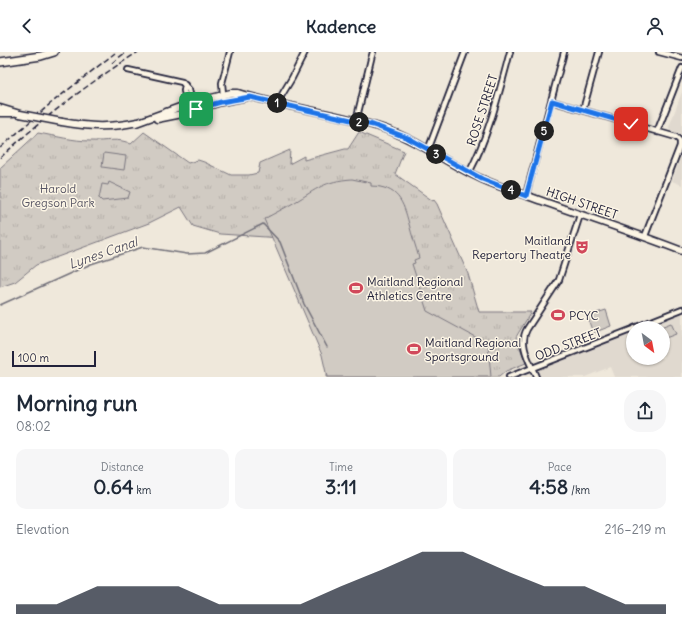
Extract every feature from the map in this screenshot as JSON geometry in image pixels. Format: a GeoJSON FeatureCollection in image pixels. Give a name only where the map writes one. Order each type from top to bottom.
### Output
{"type":"FeatureCollection","features":[{"type":"Feature","properties":{"kind":"highway"},"geometry":{"type":"LineString","coordinates":[[0,62],[41,56],[54,52]]}},
{"type":"Feature","properties":{"kind":"main road","name":"HIGH STREET"},"geometry":{"type":"LineString","coordinates":[[136,123],[223,94],[238,93],[356,121],[397,134],[482,179],[580,215],[645,236],[682,251]]}},
{"type":"Feature","properties":{"kind":"main road","name":"HIGH STREET"},"geometry":{"type":"LineString","coordinates":[[0,108],[20,114],[80,126],[103,127],[136,123],[182,114],[221,102],[250,97]]}},
{"type":"Feature","properties":{"kind":"main road"},"geometry":{"type":"LineString","coordinates":[[166,117],[190,105],[221,102]]}},
{"type":"Feature","properties":{"kind":"main road","name":"HIGH STREET"},"geometry":{"type":"LineString","coordinates":[[0,113],[20,114]]}},
{"type":"Feature","properties":{"kind":"street"},"geometry":{"type":"LineString","coordinates":[[223,94],[222,83],[230,52]]}},
{"type":"Feature","properties":{"kind":"street"},"geometry":{"type":"LineString","coordinates":[[278,103],[305,52]]}},
{"type":"Feature","properties":{"kind":"street"},"geometry":{"type":"LineString","coordinates":[[356,121],[373,52]]}},
{"type":"Feature","properties":{"kind":"street"},"geometry":{"type":"LineString","coordinates":[[428,150],[465,52]]}},
{"type":"Feature","properties":{"kind":"street","name":"ROSE STREET"},"geometry":{"type":"LineString","coordinates":[[469,173],[494,112],[510,52]]}},
{"type":"Feature","properties":{"kind":"street"},"geometry":{"type":"LineString","coordinates":[[526,196],[564,52]]}},
{"type":"Feature","properties":{"kind":"street"},"geometry":{"type":"LineString","coordinates":[[583,110],[600,52]]}},
{"type":"Feature","properties":{"kind":"street"},"geometry":{"type":"LineString","coordinates":[[660,52],[682,58]]}},
{"type":"Feature","properties":{"kind":"street"},"geometry":{"type":"LineString","coordinates":[[658,132],[682,68]]}},
{"type":"Feature","properties":{"kind":"street"},"geometry":{"type":"LineString","coordinates":[[128,70],[180,81],[185,85],[184,91],[190,105]]}},
{"type":"Feature","properties":{"kind":"street"},"geometry":{"type":"LineString","coordinates":[[552,101],[658,132],[676,138],[680,141],[680,146],[645,236]]}},
{"type":"Feature","properties":{"kind":"street"},"geometry":{"type":"LineString","coordinates":[[536,377],[523,341],[524,333],[559,280],[580,215]]}},
{"type":"Feature","properties":{"kind":"street","name":"ODD STREET"},"geometry":{"type":"LineString","coordinates":[[652,321],[682,309]]}},
{"type":"Feature","properties":{"kind":"street","name":"ODD STREET"},"geometry":{"type":"LineString","coordinates":[[509,377],[626,331]]}},
{"type":"Feature","properties":{"kind":"shaded area"},"geometry":{"type":"Polygon","coordinates":[[[682,92],[682,134],[670,131],[669,127],[682,92]]]}},
{"type":"Feature","properties":{"kind":"shaded area"},"geometry":{"type":"Polygon","coordinates":[[[682,154],[682,185],[672,181],[682,154]]]}},
{"type":"Feature","properties":{"kind":"shaded area"},"geometry":{"type":"Polygon","coordinates":[[[682,313],[682,377],[614,377],[610,367],[585,377],[540,377],[537,369],[626,335],[626,365],[670,365],[670,321],[662,321],[682,313]]]}},
{"type":"Feature","properties":{"kind":"green space","name":"Harold Gregson Park"},"geometry":{"type":"Polygon","coordinates":[[[144,132],[188,163],[198,160],[231,175],[249,175],[258,173],[260,163],[290,150],[289,164],[304,156],[304,160],[348,149],[359,132],[404,151],[395,174],[433,201],[434,200],[437,204],[468,274],[479,312],[531,312],[516,337],[526,363],[506,371],[499,377],[326,377],[327,348],[281,238],[220,234],[193,226],[181,207],[149,223],[36,265],[15,282],[0,287],[0,168],[38,133],[78,140],[116,140],[131,144],[144,132]]]}},
{"type":"Feature","properties":{"kind":"green space"},"geometry":{"type":"Polygon","coordinates":[[[104,153],[126,156],[124,170],[102,167],[104,153]]]}},
{"type":"Feature","properties":{"kind":"green space","name":"Maitland Regional Athletics Centre"},"geometry":{"type":"Polygon","coordinates":[[[352,179],[371,183],[371,186],[387,189],[398,197],[404,208],[419,258],[414,260],[415,263],[412,264],[427,311],[488,344],[491,377],[327,377],[322,355],[264,219],[321,186],[342,180],[352,179]]]}},
{"type":"Feature","properties":{"kind":"green space"},"geometry":{"type":"Polygon","coordinates":[[[109,182],[130,192],[128,198],[102,201],[99,198],[102,184],[108,185],[109,182]]]}},
{"type":"Feature","properties":{"kind":"green space"},"geometry":{"type":"Polygon","coordinates":[[[606,310],[611,326],[593,333],[587,316],[606,310]]]}},
{"type":"Feature","properties":{"kind":"green space"},"geometry":{"type":"Polygon","coordinates":[[[670,323],[676,334],[670,336],[670,323]]]}},
{"type":"Feature","properties":{"kind":"waterway","name":"Lynes Canal"},"geometry":{"type":"LineString","coordinates":[[0,305],[91,264],[143,247],[187,254],[205,253],[263,224],[280,242],[304,304],[327,347]]}},
{"type":"Feature","properties":{"kind":"railway"},"geometry":{"type":"LineString","coordinates":[[112,63],[126,52]]}},
{"type":"Feature","properties":{"kind":"railway"},"geometry":{"type":"LineString","coordinates":[[0,158],[67,102],[138,52]]}},
{"type":"Feature","properties":{"kind":"railway"},"geometry":{"type":"LineString","coordinates":[[0,148],[50,104],[115,53]]}},
{"type":"Feature","properties":{"kind":"place","name":"Maitland Repertory Theatre"},"geometry":{"type":"Point","coordinates":[582,247]}},
{"type":"Feature","properties":{"kind":"place","name":"Maitland Regional Athletics Centre"},"geometry":{"type":"Point","coordinates":[356,288]}},
{"type":"Feature","properties":{"kind":"place","name":"PCYC"},"geometry":{"type":"Point","coordinates":[558,315]}},
{"type":"Feature","properties":{"kind":"place","name":"Maitland Regional Sportsground"},"geometry":{"type":"Point","coordinates":[414,349]}},
{"type":"Feature","properties":{"kind":"route"},"geometry":{"type":"LineString","coordinates":[[196,109],[221,102],[250,97],[373,125],[408,138],[469,173],[526,196],[552,101],[631,124]]}}]}
